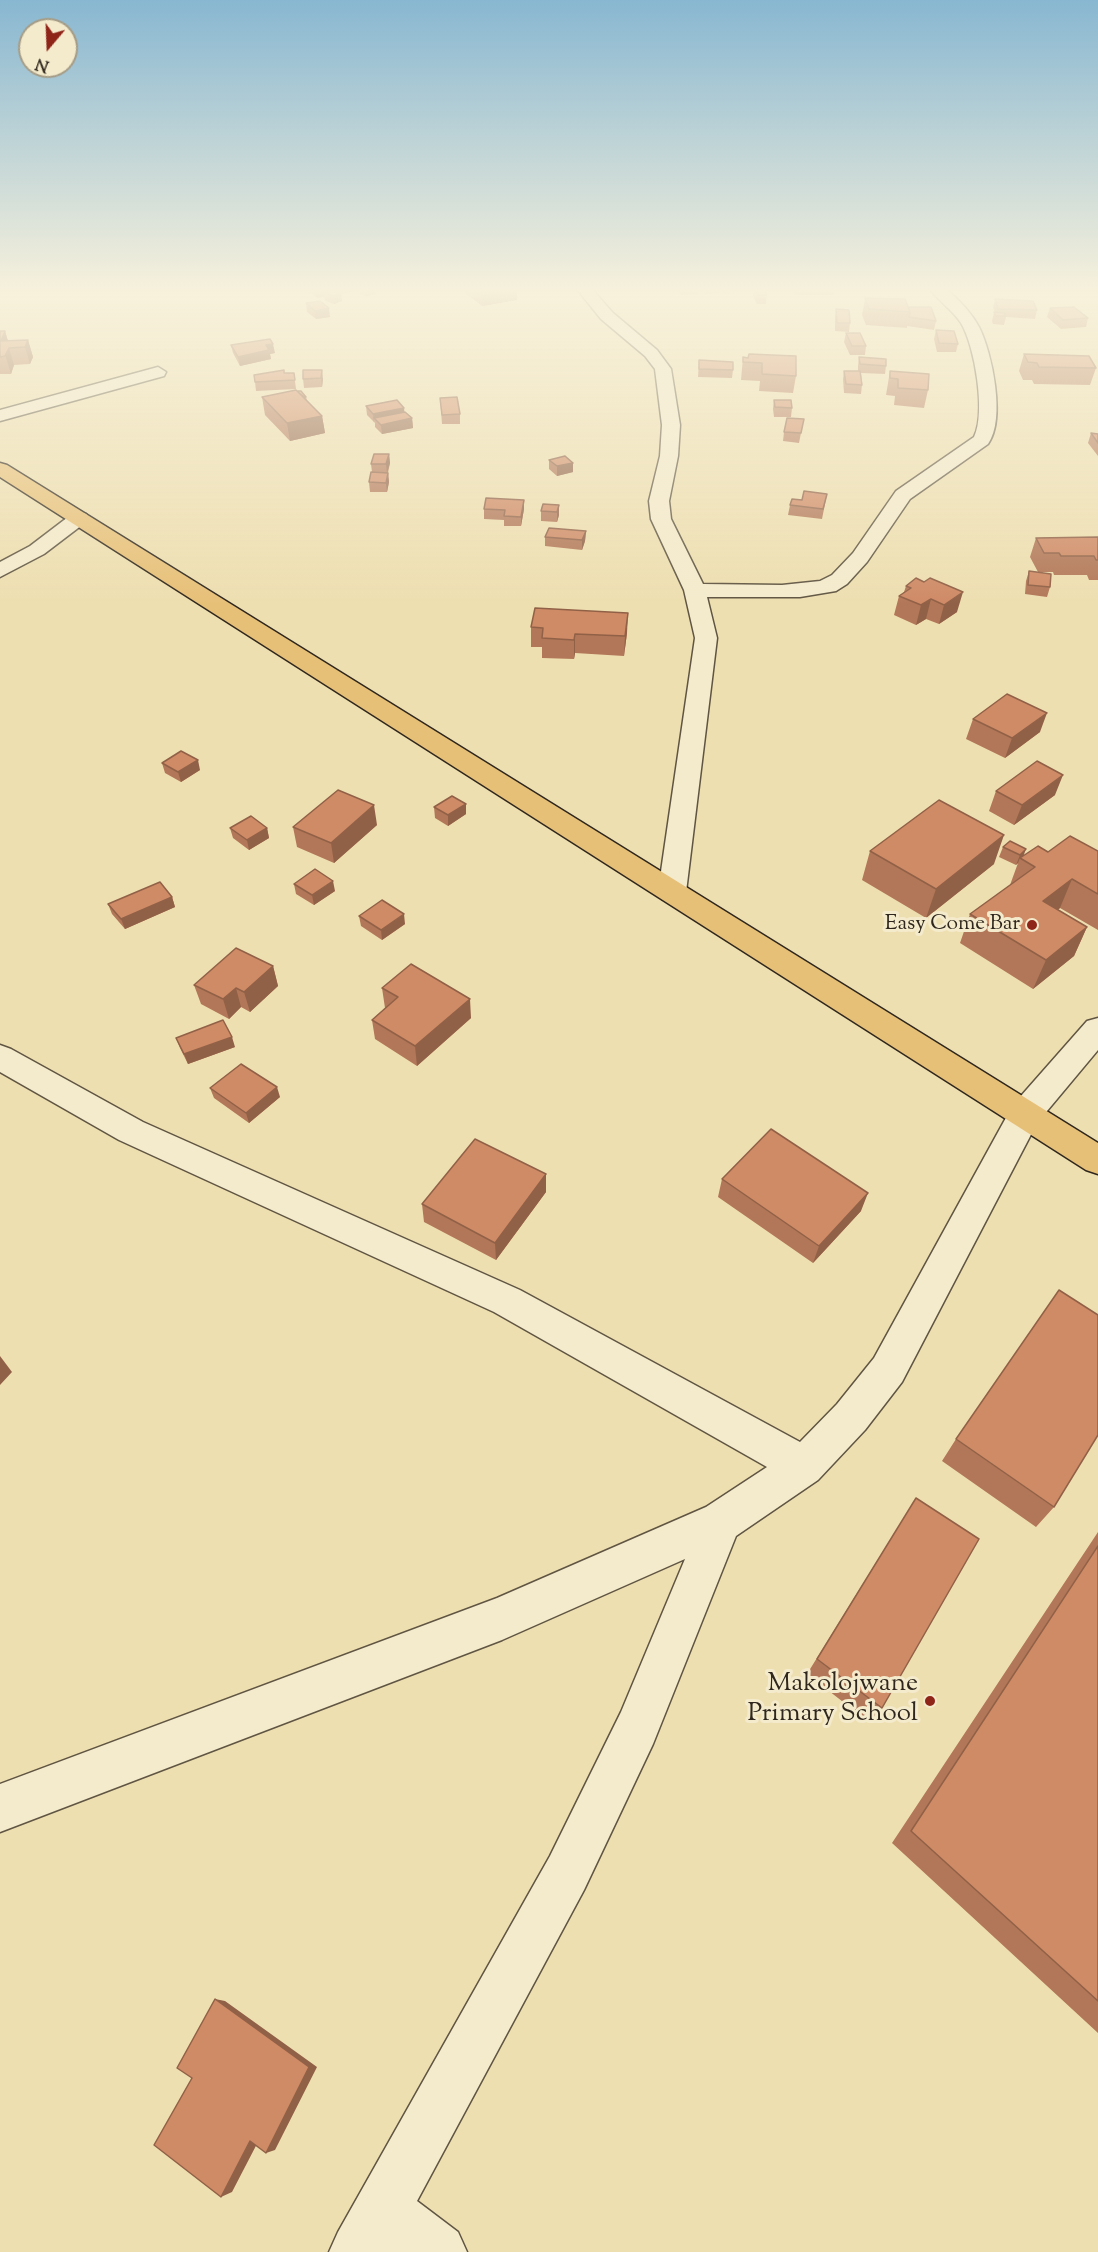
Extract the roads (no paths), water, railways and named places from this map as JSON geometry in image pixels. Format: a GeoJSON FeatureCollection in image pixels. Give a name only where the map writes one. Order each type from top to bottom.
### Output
{"type":"FeatureCollection","features":[{"type":"Feature","properties":{"kind":"main road"},"geometry":{"type":"LineString","coordinates":[[0,469],[1098,1160]]}},
{"type":"Feature","properties":{"kind":"street"},"geometry":{"type":"LineString","coordinates":[[0,416],[82,393]]}},
{"type":"Feature","properties":{"kind":"street"},"geometry":{"type":"LineString","coordinates":[[666,393],[671,425],[669,456],[659,501],[661,519],[695,590],[706,638],[672,891]]}},
{"type":"Feature","properties":{"kind":"street"},"geometry":{"type":"LineString","coordinates":[[695,590],[806,590],[828,586],[839,578],[868,547],[903,495],[983,440],[990,417],[985,393]]}},
{"type":"Feature","properties":{"kind":"street"},"geometry":{"type":"LineString","coordinates":[[0,571],[38,550],[79,518]]}},
{"type":"Feature","properties":{"kind":"street"},"geometry":{"type":"LineString","coordinates":[[0,1808],[502,1618],[721,1522],[804,1466],[851,1417],[888,1370],[1025,1114],[1098,1029]]}},
{"type":"Feature","properties":{"kind":"street"},"geometry":{"type":"LineString","coordinates":[[0,1057],[131,1131],[507,1301],[804,1466]]}},
{"type":"Feature","properties":{"kind":"street"},"geometry":{"type":"LineString","coordinates":[[438,2252],[370,2231],[567,1873],[637,1728],[721,1522]]}},
{"type":"Feature","properties":{"kind":"place","name":"Easy Come Bar"},"geometry":{"type":"Point","coordinates":[1032,925]}},
{"type":"Feature","properties":{"kind":"place","name":"Makolojwane Primary School"},"geometry":{"type":"Point","coordinates":[930,1701]}}]}
